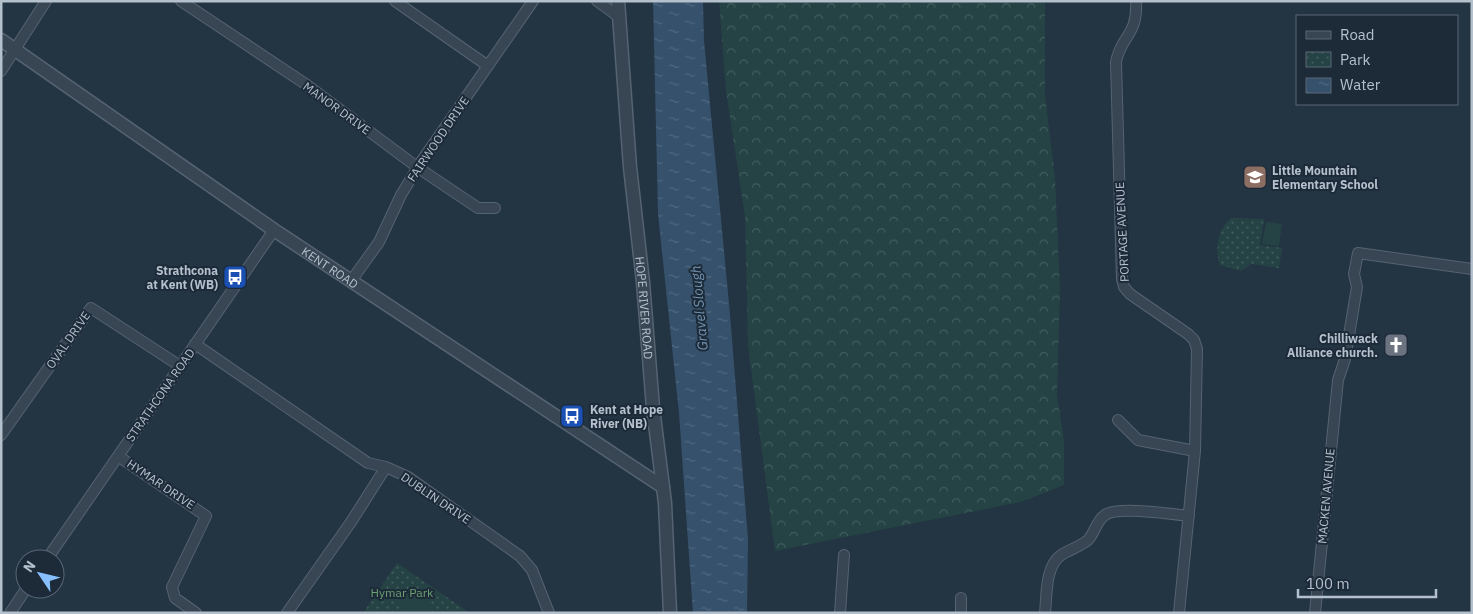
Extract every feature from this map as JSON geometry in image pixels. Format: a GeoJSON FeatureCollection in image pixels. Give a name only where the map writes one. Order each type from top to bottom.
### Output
{"type":"FeatureCollection","features":[{"type":"Feature","properties":{"kind":"street"},"geometry":{"type":"LineString","coordinates":[[1,71],[46,1]]}},
{"type":"Feature","properties":{"kind":"street","name":"MANOR DRIVE"},"geometry":{"type":"LineString","coordinates":[[181,1],[307,85],[417,168],[478,208],[495,208]]}},
{"type":"Feature","properties":{"kind":"street"},"geometry":{"type":"LineString","coordinates":[[395,1],[488,66]]}},
{"type":"Feature","properties":{"kind":"street","name":"FAIRWOOD DRIVE"},"geometry":{"type":"LineString","coordinates":[[351,281],[378,242],[401,195],[417,168],[533,1]]}},
{"type":"Feature","properties":{"kind":"street"},"geometry":{"type":"LineString","coordinates":[[597,1],[619,17]]}},
{"type":"Feature","properties":{"kind":"street","name":"HOPE RIVER ROAD"},"geometry":{"type":"LineString","coordinates":[[618,1],[630,166],[644,282],[653,408],[663,487],[670,613]]}},
{"type":"Feature","properties":{"kind":"street","name":"PORTAGE AVENUE"},"geometry":{"type":"LineString","coordinates":[[1136,1],[1136,21],[1118,52],[1116,62],[1122,279],[1124,288],[1130,294],[1188,334],[1196,345],[1195,451],[1179,613]]}},
{"type":"Feature","properties":{"kind":"street","name":"KENT ROAD"},"geometry":{"type":"LineString","coordinates":[[1,40],[274,230],[663,487]]}},
{"type":"Feature","properties":{"kind":"street","name":"STRATHCONA ROAD"},"geometry":{"type":"LineString","coordinates":[[54,549],[274,230]]}},
{"type":"Feature","properties":{"kind":"street","name":"MACKEN AVENUE"},"geometry":{"type":"LineString","coordinates":[[1315,613],[1338,380],[1345,358],[1357,287],[1354,274],[1358,254],[1472,269]]}},
{"type":"Feature","properties":{"kind":"street","name":"OVAL DRIVE"},"geometry":{"type":"LineString","coordinates":[[1,435],[91,308],[180,366]]}},
{"type":"Feature","properties":{"kind":"street","name":"DUBLIN DRIVE"},"geometry":{"type":"LineString","coordinates":[[195,344],[368,463],[386,467],[408,477],[520,556],[532,570],[549,613]]}},
{"type":"Feature","properties":{"kind":"street"},"geometry":{"type":"LineString","coordinates":[[1118,420],[1138,440],[1195,451]]}},
{"type":"Feature","properties":{"kind":"street","name":"HYMAR DRIVE"},"geometry":{"type":"LineString","coordinates":[[118,456],[206,516],[172,587],[175,598],[196,613]]}},
{"type":"Feature","properties":{"kind":"street"},"geometry":{"type":"LineString","coordinates":[[287,613],[351,522],[386,467]]}},
{"type":"Feature","properties":{"kind":"street"},"geometry":{"type":"LineString","coordinates":[[1045,613],[1050,570],[1054,563],[1088,539],[1096,525],[1107,514],[1130,511],[1189,516]]}},
{"type":"Feature","properties":{"kind":"street"},"geometry":{"type":"LineString","coordinates":[[840,613],[844,555]]}},
{"type":"Feature","properties":{"kind":"street"},"geometry":{"type":"LineString","coordinates":[[961,598],[961,613]]}},
{"type":"Feature","properties":{"kind":"street"},"geometry":{"type":"LineString","coordinates":[[10,613],[19,599]]}},
{"type":"Feature","properties":{"kind":"green space"},"geometry":{"type":"Polygon","coordinates":[[[719,1],[1045,1],[1045,96],[1055,177],[1060,290],[1057,395],[1064,440],[1064,485],[1021,502],[775,551],[748,346],[745,217],[726,91],[719,1]]]}},
{"type":"Feature","properties":{"kind":"green space"},"geometry":{"type":"Polygon","coordinates":[[[1231,218],[1264,219],[1260,245],[1282,248],[1279,268],[1251,264],[1241,271],[1220,265],[1217,253],[1218,240],[1223,227],[1231,218]]]}},
{"type":"Feature","properties":{"kind":"green space"},"geometry":{"type":"Polygon","coordinates":[[[1266,222],[1282,224],[1279,246],[1262,244],[1266,222]]]}},
{"type":"Feature","properties":{"kind":"green space","name":"Hymar Park"},"geometry":{"type":"Polygon","coordinates":[[[397,563],[470,613],[363,613],[397,563]]]}},
{"type":"Feature","properties":{"kind":"green space"},"geometry":{"type":"Polygon","coordinates":[[[403,588],[430,606],[425,613],[413,613],[394,600],[403,588]]]}},
{"type":"Feature","properties":{"kind":"water","name":"Gravel Slough"},"geometry":{"type":"Polygon","coordinates":[[[653,1],[703,1],[704,41],[730,314],[748,539],[747,613],[693,613],[679,413],[658,214],[653,1]]]}},
{"type":"Feature","properties":{"kind":"place","name":"Little Mountain Elementary School"},"geometry":{"type":"Point","coordinates":[1255,177]}},
{"type":"Feature","properties":{"kind":"place","name":"Strathcona at Kent (WB)"},"geometry":{"type":"Point","coordinates":[235,277]}},
{"type":"Feature","properties":{"kind":"place","name":"Chilliwack Alliance church."},"geometry":{"type":"Point","coordinates":[1396,345]}},
{"type":"Feature","properties":{"kind":"place","name":"Kent at Hope River (NB)"},"geometry":{"type":"Point","coordinates":[572,416]}}]}
